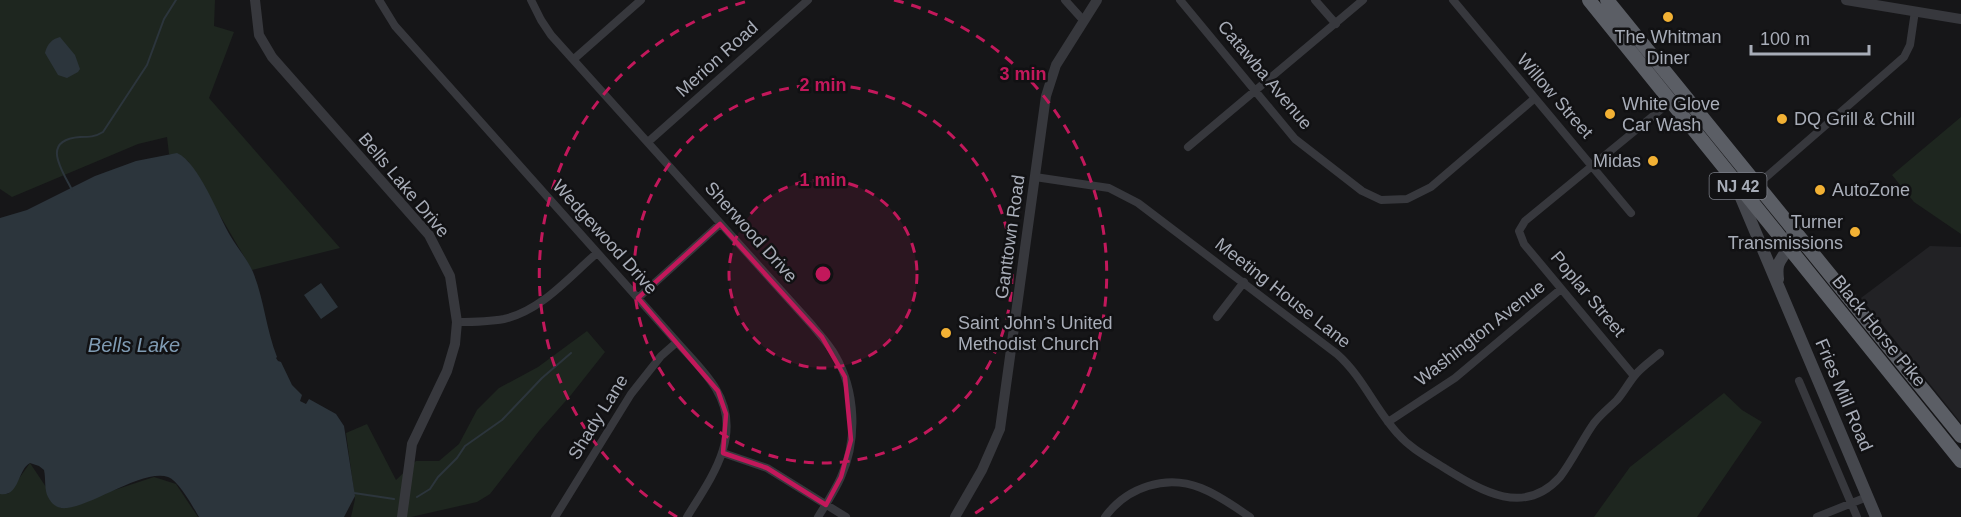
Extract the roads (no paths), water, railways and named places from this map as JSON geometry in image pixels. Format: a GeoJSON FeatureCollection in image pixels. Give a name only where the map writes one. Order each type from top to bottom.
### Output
{"type":"FeatureCollection","features":[{"type":"Feature","properties":{"kind":"highway","name":"Black Horse Pike"},"geometry":{"type":"LineString","coordinates":[[1588,0],[1961,461]]}},
{"type":"Feature","properties":{"kind":"highway","name":"Black Horse Pike"},"geometry":{"type":"LineString","coordinates":[[1607,0],[1961,436]]}},
{"type":"Feature","properties":{"kind":"highway"},"geometry":{"type":"LineString","coordinates":[[1924,416],[1933,419],[1961,447]]}},
{"type":"Feature","properties":{"kind":"main road","name":"Fries Mill Road"},"geometry":{"type":"LineString","coordinates":[[1733,179],[1876,517]]}},
{"type":"Feature","properties":{"kind":"main road","name":"Fries Mill Road"},"geometry":{"type":"LineString","coordinates":[[1779,286],[1778,265],[1780,258],[1788,249],[1793,229]]}},
{"type":"Feature","properties":{"kind":"street","name":"Bells Lake Drive"},"geometry":{"type":"LineString","coordinates":[[255,0],[260,35],[272,57],[421,226],[435,245],[450,276],[457,322],[455,344],[450,364],[412,444],[402,517]]}},
{"type":"Feature","properties":{"kind":"street","name":"Wedgewood Drive"},"geometry":{"type":"LineString","coordinates":[[379,0],[395,26],[713,384],[721,398],[727,424],[723,453],[713,476],[687,517]]}},
{"type":"Feature","properties":{"kind":"street","name":"Sherwood Drive"},"geometry":{"type":"LineString","coordinates":[[531,0],[546,28],[822,337],[835,355],[845,377],[852,412],[850,446],[841,477],[818,517]]}},
{"type":"Feature","properties":{"kind":"street"},"geometry":{"type":"LineString","coordinates":[[574,60],[640,0]]}},
{"type":"Feature","properties":{"kind":"street","name":"Merion Road"},"geometry":{"type":"LineString","coordinates":[[648,142],[808,0]]}},
{"type":"Feature","properties":{"kind":"street"},"geometry":{"type":"LineString","coordinates":[[1065,0],[1083,20]]}},
{"type":"Feature","properties":{"kind":"street","name":"Ganttown Road"},"geometry":{"type":"LineString","coordinates":[[957,514],[982,470],[1000,429],[1046,96],[1050,81],[1056,65],[1097,0]]}},
{"type":"Feature","properties":{"kind":"street","name":"Catawba Avenue"},"geometry":{"type":"LineString","coordinates":[[1180,0],[1303,147],[1362,191],[1381,200],[1392,201],[1407,198],[1431,187],[1535,98]]}},
{"type":"Feature","properties":{"kind":"street"},"geometry":{"type":"LineString","coordinates":[[1315,0],[1336,24]]}},
{"type":"Feature","properties":{"kind":"street"},"geometry":{"type":"LineString","coordinates":[[1188,147],[1363,0]]}},
{"type":"Feature","properties":{"kind":"street","name":"Willow Street"},"geometry":{"type":"LineString","coordinates":[[1453,0],[1631,213]]}},
{"type":"Feature","properties":{"kind":"street"},"geometry":{"type":"LineString","coordinates":[[1846,0],[1961,19]]}},
{"type":"Feature","properties":{"kind":"street"},"geometry":{"type":"LineString","coordinates":[[1757,184],[1904,57],[1910,45],[1915,11]]}},
{"type":"Feature","properties":{"kind":"street"},"geometry":{"type":"LineString","coordinates":[[1592,165],[1670,102]]}},
{"type":"Feature","properties":{"kind":"street","name":"Poplar Street"},"geometry":{"type":"LineString","coordinates":[[1592,165],[1525,220],[1519,231],[1524,244],[1634,376]]}},
{"type":"Feature","properties":{"kind":"street","name":"Meeting House Lane"},"geometry":{"type":"LineString","coordinates":[[1035,177],[1097,185],[1123,194],[1244,282],[1343,359],[1358,376],[1388,422],[1411,447],[1484,492],[1505,499],[1525,498],[1545,489],[1557,479],[1594,423],[1617,399],[1634,376],[1660,353]]}},
{"type":"Feature","properties":{"kind":"street"},"geometry":{"type":"LineString","coordinates":[[638,298],[720,224]]}},
{"type":"Feature","properties":{"kind":"street"},"geometry":{"type":"LineString","coordinates":[[457,322],[497,320],[524,312],[544,299],[597,253]]}},
{"type":"Feature","properties":{"kind":"street"},"geometry":{"type":"LineString","coordinates":[[1217,317],[1244,282]]}},
{"type":"Feature","properties":{"kind":"street","name":"Washington Avenue"},"geometry":{"type":"LineString","coordinates":[[1388,422],[1455,378],[1562,289]]}},
{"type":"Feature","properties":{"kind":"street","name":"Shady Lane"},"geometry":{"type":"LineString","coordinates":[[555,517],[631,394],[661,356],[677,342]]}},
{"type":"Feature","properties":{"kind":"street","name":"Fries Mill Road"},"geometry":{"type":"LineString","coordinates":[[1799,381],[1857,517]]}},
{"type":"Feature","properties":{"kind":"street"},"geometry":{"type":"LineString","coordinates":[[723,453],[767,468],[846,517]]}},
{"type":"Feature","properties":{"kind":"street"},"geometry":{"type":"LineString","coordinates":[[1105,517],[1113,506],[1128,494],[1151,485],[1170,483],[1189,484],[1205,490],[1250,517]]}},
{"type":"Feature","properties":{"kind":"street"},"geometry":{"type":"LineString","coordinates":[[1817,517],[1867,498]]}},
{"type":"Feature","properties":{"kind":"street"},"geometry":{"type":"LineString","coordinates":[[957,514],[969,517]]}},
{"type":"Feature","properties":{"kind":"water"},"geometry":{"type":"Polygon","coordinates":[[[60,37],[75,55],[80,69],[67,78],[58,75],[45,53],[50,42],[60,37]]]}},
{"type":"Feature","properties":{"kind":"water","name":"Bells Lake"},"geometry":{"type":"Polygon","coordinates":[[[177,153],[193,167],[231,237],[251,268],[257,282],[276,358],[281,362],[292,385],[302,395],[300,401],[306,404],[309,399],[336,414],[344,426],[355,496],[344,517],[199,517],[172,479],[158,476],[145,478],[77,506],[61,508],[53,504],[48,497],[44,470],[30,463],[26,466],[15,487],[6,494],[0,494],[0,218],[27,210],[95,176],[136,161],[177,153]]]}},
{"type":"Feature","properties":{"kind":"water"},"geometry":{"type":"Polygon","coordinates":[[[321,283],[338,307],[321,319],[304,295],[321,283]]]}},
{"type":"Feature","properties":{"kind":"waterway"},"geometry":{"type":"LineString","coordinates":[[72,190],[57,157],[60,144],[68,139],[103,132],[147,65],[164,19],[176,0]]}},
{"type":"Feature","properties":{"kind":"waterway"},"geometry":{"type":"LineString","coordinates":[[417,497],[430,489],[465,446],[502,420],[542,378],[571,353]]}},
{"type":"Feature","properties":{"kind":"waterway"},"geometry":{"type":"LineString","coordinates":[[354,493],[394,499]]}},
{"type":"Feature","properties":{"kind":"place","name":"The Whitman Diner"},"geometry":{"type":"Point","coordinates":[1668,17]}},
{"type":"Feature","properties":{"kind":"place","name":"White Glove Car Wash"},"geometry":{"type":"Point","coordinates":[1610,114]}},
{"type":"Feature","properties":{"kind":"place","name":"DQ Grill & Chill"},"geometry":{"type":"Point","coordinates":[1782,119]}},
{"type":"Feature","properties":{"kind":"place","name":"Midas"},"geometry":{"type":"Point","coordinates":[1653,161]}},
{"type":"Feature","properties":{"kind":"place","name":"AutoZone"},"geometry":{"type":"Point","coordinates":[1820,190]}},
{"type":"Feature","properties":{"kind":"place","name":"Turner Transmissions"},"geometry":{"type":"Point","coordinates":[1855,232]}},
{"type":"Feature","properties":{"kind":"place","name":"Saint John's United Methodist Church"},"geometry":{"type":"Point","coordinates":[946,333]}}]}
